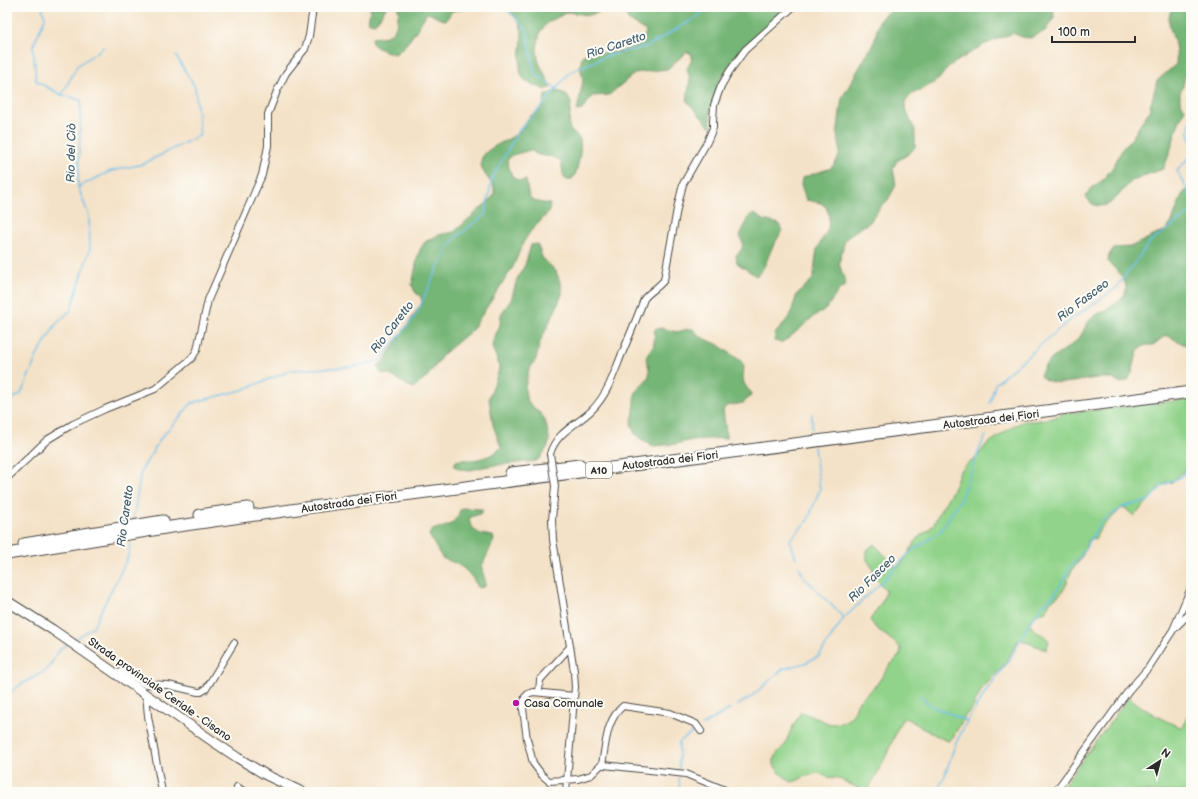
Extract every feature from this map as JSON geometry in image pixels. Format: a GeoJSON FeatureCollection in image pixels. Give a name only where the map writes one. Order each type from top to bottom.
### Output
{"type":"FeatureCollection","features":[{"type":"Feature","properties":{"kind":"highway","name":"Autostrada dei Fiori"},"geometry":{"type":"LineString","coordinates":[[7,546],[306,500],[1191,385]]}},
{"type":"Feature","properties":{"kind":"highway","name":"Autostrada dei Fiori"},"geometry":{"type":"LineString","coordinates":[[7,554],[305,508],[1191,392]]}},
{"type":"Feature","properties":{"kind":"main road","name":"Strada provinciale Ceriale - Cisano"},"geometry":{"type":"LineString","coordinates":[[7,601],[53,630],[211,740],[266,775],[302,792]]}},
{"type":"Feature","properties":{"kind":"street"},"geometry":{"type":"LineString","coordinates":[[7,478],[47,440],[73,424],[105,409],[155,390],[192,358],[197,350],[208,300],[262,175],[268,146],[268,114],[277,90],[286,73],[305,49],[309,36],[313,7]]}},
{"type":"Feature","properties":{"kind":"street"},"geometry":{"type":"LineString","coordinates":[[566,792],[575,678],[553,540],[552,520],[555,486],[550,454],[556,440],[591,411],[607,391],[644,299],[649,293],[661,285],[664,280],[683,184],[707,142],[713,128],[714,105],[721,86],[745,50],[792,7]]}},
{"type":"Feature","properties":{"kind":"street"},"geometry":{"type":"LineString","coordinates":[[1055,792],[1129,690],[1149,668],[1173,630],[1191,588]]}},
{"type":"Feature","properties":{"kind":"street"},"geometry":{"type":"LineString","coordinates":[[1173,630],[1191,612]]}},
{"type":"Feature","properties":{"kind":"street"},"geometry":{"type":"LineString","coordinates":[[117,674],[123,671],[144,684],[168,685],[195,692],[201,692],[206,689],[234,643]]}},
{"type":"Feature","properties":{"kind":"street"},"geometry":{"type":"LineString","coordinates":[[539,692],[540,680],[570,647]]}},
{"type":"Feature","properties":{"kind":"street"},"geometry":{"type":"LineString","coordinates":[[574,696],[533,692],[528,694],[525,698],[523,709],[527,739],[533,763],[542,775],[549,781],[578,779],[591,775],[602,764],[607,732],[618,711],[623,706],[670,713],[696,724],[702,731]]}},
{"type":"Feature","properties":{"kind":"street"},"geometry":{"type":"LineString","coordinates":[[146,694],[148,716],[162,792]]}},
{"type":"Feature","properties":{"kind":"street"},"geometry":{"type":"LineString","coordinates":[[602,764],[686,774],[730,792]]}},
{"type":"Feature","properties":{"kind":"street"},"geometry":{"type":"LineString","coordinates":[[237,787],[245,792]]}},
{"type":"Feature","properties":{"kind":"green space"},"geometry":{"type":"Polygon","coordinates":[[[371,7],[387,7],[373,24],[368,21],[371,7]]]}},
{"type":"Feature","properties":{"kind":"green space"},"geometry":{"type":"Polygon","coordinates":[[[397,7],[466,7],[452,11],[446,20],[427,13],[409,41],[395,54],[379,49],[371,42],[373,37],[386,36],[393,32],[399,11],[397,7]]]}},
{"type":"Feature","properties":{"kind":"green space"},"geometry":{"type":"Polygon","coordinates":[[[504,7],[602,7],[600,12],[589,15],[568,12],[548,22],[540,32],[537,48],[538,59],[551,87],[546,90],[526,81],[522,76],[520,70],[521,29],[516,19],[504,7]]]}},
{"type":"Feature","properties":{"kind":"green space"},"geometry":{"type":"Polygon","coordinates":[[[633,7],[653,7],[661,9],[663,7],[781,7],[776,17],[764,30],[746,44],[718,84],[710,108],[711,128],[687,101],[690,79],[687,69],[692,59],[692,54],[687,52],[667,69],[635,73],[609,95],[592,96],[582,110],[577,111],[583,80],[580,65],[583,55],[622,51],[643,43],[646,31],[628,20],[625,10],[633,7]]]}},
{"type":"Feature","properties":{"kind":"green space"},"geometry":{"type":"Polygon","coordinates":[[[899,7],[1053,7],[1054,18],[1045,31],[1030,38],[1022,37],[1013,33],[983,45],[948,67],[939,79],[932,84],[911,95],[906,101],[905,109],[915,130],[915,147],[910,153],[897,161],[893,168],[896,185],[888,200],[882,205],[870,222],[851,234],[845,240],[839,263],[846,285],[839,290],[826,309],[813,317],[789,338],[782,342],[774,341],[775,334],[790,316],[797,294],[813,279],[817,249],[828,229],[829,215],[826,207],[821,203],[806,200],[801,185],[802,178],[831,168],[836,162],[839,156],[840,148],[837,135],[842,98],[874,42],[879,21],[884,15],[899,7]]]}},
{"type":"Feature","properties":{"kind":"green space"},"geometry":{"type":"Polygon","coordinates":[[[1173,7],[1191,7],[1191,58],[1188,62],[1180,93],[1180,101],[1185,109],[1178,125],[1169,155],[1163,169],[1134,180],[1115,200],[1110,203],[1100,206],[1095,205],[1090,202],[1086,196],[1090,189],[1103,180],[1113,167],[1123,148],[1132,138],[1149,111],[1157,81],[1176,64],[1176,50],[1169,20],[1173,7]]]}},
{"type":"Feature","properties":{"kind":"green space"},"geometry":{"type":"Polygon","coordinates":[[[556,91],[565,94],[571,102],[569,126],[571,131],[580,140],[579,159],[575,175],[570,180],[564,178],[561,162],[554,157],[538,155],[531,150],[512,155],[507,161],[512,176],[519,181],[526,180],[531,199],[550,204],[549,212],[530,232],[523,243],[513,267],[472,330],[441,357],[426,378],[414,388],[390,375],[381,373],[377,366],[383,362],[422,303],[421,297],[415,292],[412,285],[418,255],[421,248],[425,242],[438,235],[454,232],[489,201],[494,195],[494,187],[482,170],[481,163],[485,153],[516,135],[523,128],[527,119],[541,108],[545,95],[556,91]]]}},
{"type":"Feature","properties":{"kind":"green space"},"geometry":{"type":"Polygon","coordinates":[[[1187,189],[1191,191],[1191,348],[1166,335],[1153,345],[1145,345],[1138,350],[1132,373],[1128,380],[1121,383],[1112,379],[1102,378],[1059,383],[1049,381],[1040,376],[1046,364],[1079,338],[1091,319],[1117,303],[1125,295],[1125,282],[1120,274],[1108,262],[1109,255],[1114,248],[1130,247],[1166,230],[1171,224],[1182,195],[1187,189]]]}},
{"type":"Feature","properties":{"kind":"green space"},"geometry":{"type":"Polygon","coordinates":[[[754,214],[764,220],[779,224],[782,231],[772,248],[764,267],[756,276],[737,263],[736,255],[742,248],[740,235],[750,215],[754,214]]]}},
{"type":"Feature","properties":{"kind":"green space"},"geometry":{"type":"Polygon","coordinates":[[[537,244],[543,259],[556,271],[562,288],[562,294],[556,309],[540,342],[536,359],[529,370],[525,387],[526,398],[545,420],[549,443],[540,458],[536,461],[488,466],[471,470],[459,469],[454,466],[456,461],[484,458],[496,452],[501,447],[493,425],[489,398],[499,368],[492,347],[493,341],[500,325],[501,314],[511,300],[517,279],[525,265],[531,245],[537,244]]]}},
{"type":"Feature","properties":{"kind":"green space"},"geometry":{"type":"Polygon","coordinates":[[[661,328],[677,332],[693,329],[701,337],[717,344],[741,361],[744,366],[744,383],[751,392],[751,396],[743,403],[727,406],[723,410],[726,438],[692,440],[676,444],[654,446],[639,438],[635,434],[631,423],[634,412],[634,397],[648,377],[649,367],[646,359],[654,345],[655,329],[661,328]]]}},
{"type":"Feature","properties":{"kind":"green space"},"geometry":{"type":"Polygon","coordinates":[[[1191,399],[1191,459],[1186,469],[1171,483],[1166,482],[1134,516],[1125,508],[1121,509],[1100,529],[1095,539],[1091,538],[1089,540],[1082,557],[1071,572],[1060,595],[1052,600],[1047,610],[1035,616],[1029,622],[1036,632],[1044,636],[1049,641],[1046,650],[1019,639],[1005,664],[982,689],[973,707],[965,716],[953,737],[949,741],[905,718],[901,721],[886,756],[867,792],[837,778],[827,777],[818,773],[791,782],[780,773],[774,765],[774,760],[778,752],[785,745],[801,712],[833,724],[847,720],[854,713],[860,700],[877,684],[890,665],[900,655],[901,650],[899,646],[875,627],[870,620],[883,600],[886,591],[874,576],[872,567],[867,560],[867,550],[874,544],[895,566],[899,566],[915,542],[921,535],[929,530],[935,522],[953,489],[960,471],[975,459],[987,444],[1013,426],[1024,421],[1053,418],[1062,414],[1191,399]]]}},
{"type":"Feature","properties":{"kind":"green space"},"geometry":{"type":"Polygon","coordinates":[[[463,508],[482,509],[482,513],[471,517],[469,520],[476,531],[481,534],[493,536],[494,540],[482,566],[485,586],[481,588],[478,587],[467,571],[442,558],[429,535],[431,531],[435,529],[453,523],[460,510],[463,508]]]}},
{"type":"Feature","properties":{"kind":"green space"},"geometry":{"type":"Polygon","coordinates":[[[1129,697],[1154,714],[1181,727],[1183,727],[1191,708],[1191,792],[1060,792],[1066,782],[1129,697]]]}},
{"type":"Feature","properties":{"kind":"waterway","name":"Rio del Ciò"},"geometry":{"type":"LineString","coordinates":[[7,402],[21,394],[38,354],[56,324],[71,310],[90,249],[89,216],[78,187],[81,100],[62,95],[36,81],[33,46],[45,18],[42,7]]}},
{"type":"Feature","properties":{"kind":"waterway"},"geometry":{"type":"LineString","coordinates":[[505,7],[527,30],[534,73],[557,89]]}},
{"type":"Feature","properties":{"kind":"waterway","name":"Rio Caretto"},"geometry":{"type":"LineString","coordinates":[[133,521],[141,471],[161,438],[192,403],[242,390],[292,370],[351,367],[379,361],[416,315],[437,269],[453,240],[485,215],[492,178],[519,130],[544,104],[570,72],[607,56],[648,46],[711,7]]}},
{"type":"Feature","properties":{"kind":"waterway"},"geometry":{"type":"LineString","coordinates":[[62,95],[77,66],[104,47]]}},
{"type":"Feature","properties":{"kind":"waterway"},"geometry":{"type":"LineString","coordinates":[[78,187],[111,171],[143,164],[200,135],[195,87],[176,56]]}},
{"type":"Feature","properties":{"kind":"waterway","name":"Rio Fasceo"},"geometry":{"type":"LineString","coordinates":[[1191,119],[1189,132],[1191,142]]}},
{"type":"Feature","properties":{"kind":"waterway","name":"Rio Fasceo"},"geometry":{"type":"LineString","coordinates":[[1191,156],[1177,171],[1191,197]]}},
{"type":"Feature","properties":{"kind":"waterway","name":"Rio Fasceo"},"geometry":{"type":"LineString","coordinates":[[990,403],[995,384],[1069,321],[1116,288],[1150,242],[1191,212]]}},
{"type":"Feature","properties":{"kind":"waterway"},"geometry":{"type":"LineString","coordinates":[[812,414],[812,429]]}},
{"type":"Feature","properties":{"kind":"waterway","name":"Rio Fasceo"},"geometry":{"type":"LineString","coordinates":[[738,705],[751,697],[783,669],[805,663],[819,656],[844,618],[883,581],[909,553],[940,532],[960,500],[986,436]]}},
{"type":"Feature","properties":{"kind":"waterway"},"geometry":{"type":"LineString","coordinates":[[796,558],[790,540],[808,520],[820,489],[814,447]]}},
{"type":"Feature","properties":{"kind":"waterway"},"geometry":{"type":"LineString","coordinates":[[936,792],[944,778],[955,745],[967,721],[987,690],[1008,663],[1028,625],[1042,606],[1056,593],[1071,566],[1080,557],[1101,522],[1125,506],[1148,501],[1162,486],[1182,476],[1191,462]]}},
{"type":"Feature","properties":{"kind":"waterway","name":"Rio Caretto"},"geometry":{"type":"LineString","coordinates":[[75,639],[93,627],[128,557],[131,539]]}},
{"type":"Feature","properties":{"kind":"waterway"},"geometry":{"type":"LineString","coordinates":[[799,566],[803,576],[844,618]]}},
{"type":"Feature","properties":{"kind":"waterway","name":"Rio Caretto"},"geometry":{"type":"LineString","coordinates":[[7,695],[20,685],[47,670],[60,649],[67,644]]}},
{"type":"Feature","properties":{"kind":"waterway"},"geometry":{"type":"LineString","coordinates":[[920,696],[931,706],[967,721]]}},
{"type":"Feature","properties":{"kind":"waterway","name":"Rio Fasceo"},"geometry":{"type":"LineString","coordinates":[[703,725],[730,709]]}},
{"type":"Feature","properties":{"kind":"waterway","name":"Rio Fasceo"},"geometry":{"type":"LineString","coordinates":[[679,769],[679,742],[696,730]]}},
{"type":"Feature","properties":{"kind":"waterway","name":"Rio Fasceo"},"geometry":{"type":"LineString","coordinates":[[679,778],[680,792]]}},
{"type":"Feature","properties":{"kind":"place","name":"Casa Comunale"},"geometry":{"type":"Point","coordinates":[516,703]}}]}
